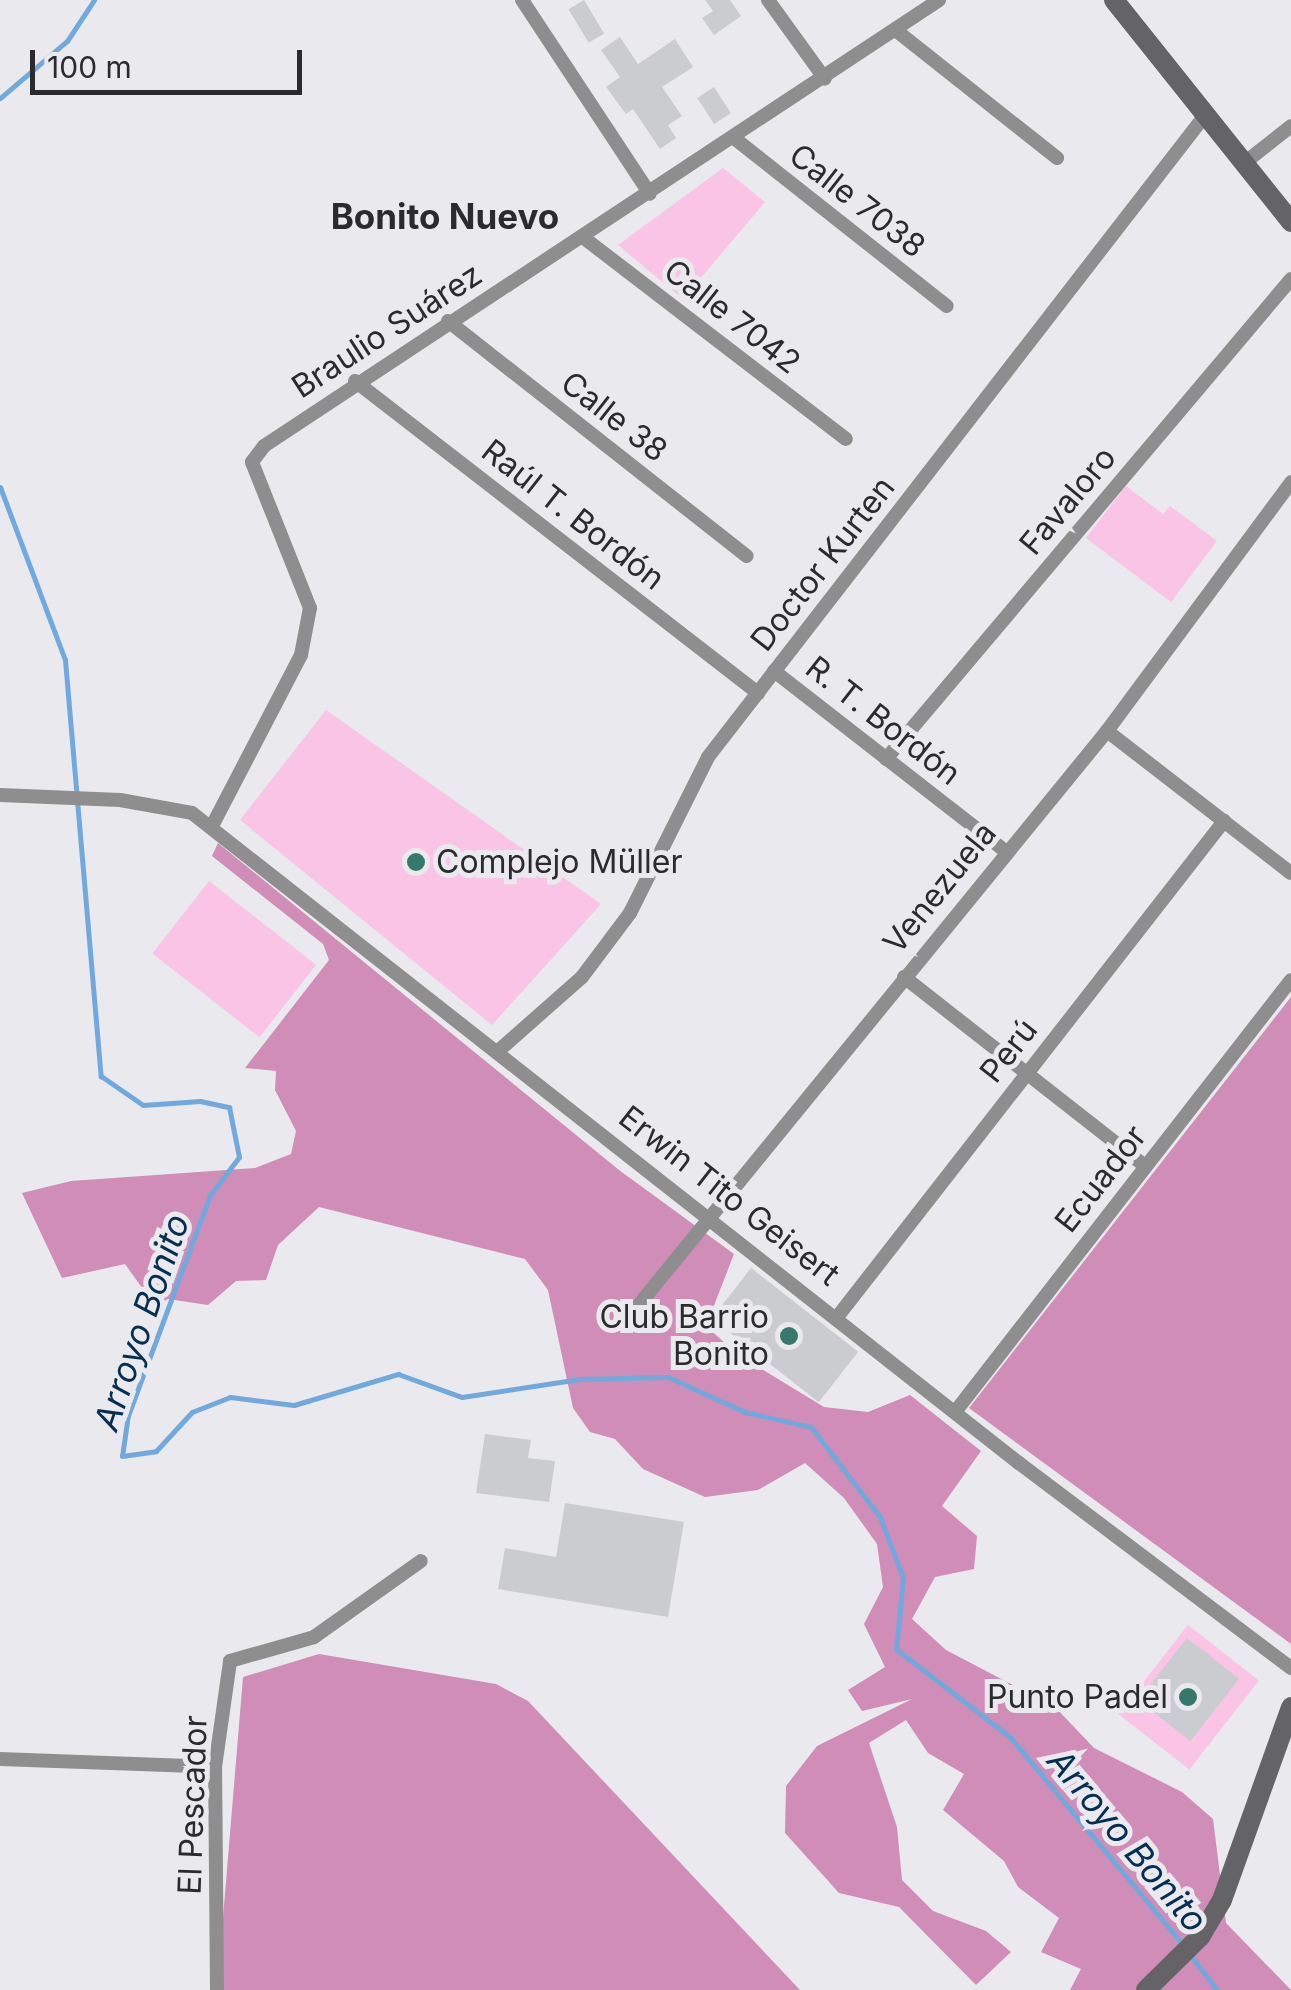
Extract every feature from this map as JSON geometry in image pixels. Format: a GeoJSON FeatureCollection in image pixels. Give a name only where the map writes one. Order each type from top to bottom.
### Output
{"type":"FeatureCollection","features":[{"type":"Feature","properties":{"kind":"main road"},"geometry":{"type":"LineString","coordinates":[[1114,0],[1248,160],[1291,222]]}},
{"type":"Feature","properties":{"kind":"main road"},"geometry":{"type":"LineString","coordinates":[[1146,1990],[1176,1965],[1200,1937],[1222,1900],[1291,1707]]}},
{"type":"Feature","properties":{"kind":"street"},"geometry":{"type":"LineString","coordinates":[[522,0],[650,194]]}},
{"type":"Feature","properties":{"kind":"street"},"geometry":{"type":"LineString","coordinates":[[768,0],[825,80]]}},
{"type":"Feature","properties":{"kind":"street","name":"Braulio Suárez"},"geometry":{"type":"LineString","coordinates":[[212,826],[301,655],[310,608],[252,462],[264,446],[355,381],[584,238],[898,32],[939,0]]}},
{"type":"Feature","properties":{"kind":"street"},"geometry":{"type":"LineString","coordinates":[[898,32],[1056,158]]}},
{"type":"Feature","properties":{"kind":"street","name":"Doctor Kurten"},"geometry":{"type":"LineString","coordinates":[[497,1052],[582,976],[630,912],[708,757],[1206,114]]}},
{"type":"Feature","properties":{"kind":"street"},"geometry":{"type":"LineString","coordinates":[[1248,160],[1291,126]]}},
{"type":"Feature","properties":{"kind":"street","name":"Calle 7038"},"geometry":{"type":"LineString","coordinates":[[734,138],[946,306]]}},
{"type":"Feature","properties":{"kind":"street","name":"Calle 7042"},"geometry":{"type":"LineString","coordinates":[[584,238],[846,439]]}},
{"type":"Feature","properties":{"kind":"street","name":"Favaloro"},"geometry":{"type":"LineString","coordinates":[[886,759],[1291,279]]}},
{"type":"Feature","properties":{"kind":"street","name":"Calle 38"},"geometry":{"type":"LineString","coordinates":[[448,321],[746,556]]}},
{"type":"Feature","properties":{"kind":"street","name":"Raúl T. Bordón"},"geometry":{"type":"LineString","coordinates":[[355,381],[758,693]]}},
{"type":"Feature","properties":{"kind":"street","name":"Venezuela"},"geometry":{"type":"LineString","coordinates":[[624,1323],[1004,850],[1107,731],[1291,482]]}},
{"type":"Feature","properties":{"kind":"street","name":"R. T. Bordón"},"geometry":{"type":"LineString","coordinates":[[774,671],[1004,850]]}},
{"type":"Feature","properties":{"kind":"street"},"geometry":{"type":"LineString","coordinates":[[1107,731],[1291,873]]}},
{"type":"Feature","properties":{"kind":"street","name":"Erwin Tito Geisert"},"geometry":{"type":"LineString","coordinates":[[0,795],[120,800],[192,812],[711,1215],[955,1412],[1291,1668]]}},
{"type":"Feature","properties":{"kind":"street","name":"Perú"},"geometry":{"type":"LineString","coordinates":[[838,1316],[1224,821]]}},
{"type":"Feature","properties":{"kind":"street"},"geometry":{"type":"LineString","coordinates":[[904,977],[1145,1166]]}},
{"type":"Feature","properties":{"kind":"street","name":"Ecuador"},"geometry":{"type":"LineString","coordinates":[[955,1412],[1291,980]]}},
{"type":"Feature","properties":{"kind":"street","name":"El Pescador"},"geometry":{"type":"LineString","coordinates":[[218,1990],[215,1767],[230,1661],[314,1637],[421,1561]]}},
{"type":"Feature","properties":{"kind":"street"},"geometry":{"type":"LineString","coordinates":[[0,1759],[215,1767]]}},
{"type":"Feature","properties":{"kind":"shaded area"},"geometry":{"type":"Polygon","coordinates":[[[723,168],[765,202],[683,299],[618,245],[723,168]]]}},
{"type":"Feature","properties":{"kind":"shaded area"},"geometry":{"type":"Polygon","coordinates":[[[1126,486],[1163,514],[1170,506],[1217,541],[1171,602],[1086,538],[1126,486]]]}},
{"type":"Feature","properties":{"kind":"shaded area","name":"Complejo Müller"},"geometry":{"type":"Polygon","coordinates":[[[326,710],[601,904],[492,1025],[240,820],[326,710]]]}},
{"type":"Feature","properties":{"kind":"shaded area"},"geometry":{"type":"Polygon","coordinates":[[[218,843],[619,1170],[734,1254],[706,1326],[737,1354],[824,1407],[868,1412],[910,1395],[981,1451],[942,1506],[977,1536],[974,1569],[935,1577],[912,1619],[946,1650],[1055,1707],[1094,1748],[1182,1792],[1213,1819],[1226,1923],[1291,1990],[1070,1990],[1081,1969],[1041,1952],[1059,1918],[1018,1887],[1004,1861],[943,1810],[964,1774],[928,1753],[906,1720],[869,1743],[897,1827],[902,1880],[933,1911],[986,1931],[1011,1952],[976,1985],[899,1907],[839,1893],[785,1833],[786,1786],[817,1746],[912,1699],[862,1711],[848,1690],[885,1667],[864,1624],[883,1587],[877,1544],[844,1498],[805,1463],[758,1490],[705,1497],[643,1469],[615,1439],[590,1432],[573,1408],[548,1290],[525,1259],[319,1207],[278,1245],[266,1280],[236,1281],[208,1305],[168,1299],[155,1306],[125,1264],[62,1278],[22,1193],[71,1181],[255,1168],[291,1154],[296,1131],[275,1090],[276,1071],[245,1068],[329,960],[323,944],[212,856],[218,843]]]}},
{"type":"Feature","properties":{"kind":"shaded area"},"geometry":{"type":"Polygon","coordinates":[[[209,881],[316,965],[260,1037],[152,953],[209,881]]]}},
{"type":"Feature","properties":{"kind":"shaded area"},"geometry":{"type":"Polygon","coordinates":[[[1291,997],[1291,1644],[969,1408],[1291,997]]]}},
{"type":"Feature","properties":{"kind":"shaded area","name":"Punto Padel"},"geometry":{"type":"Polygon","coordinates":[[[1188,1625],[1259,1680],[1189,1769],[1118,1714],[1188,1625]]]}},
{"type":"Feature","properties":{"kind":"shaded area"},"geometry":{"type":"Polygon","coordinates":[[[319,1654],[496,1684],[528,1701],[800,1990],[217,1990],[243,1677],[319,1654]]]}},
{"type":"Feature","properties":{"kind":"building"},"geometry":{"type":"Polygon","coordinates":[[[584,0],[604,33],[589,43],[569,9],[584,0]]]}},
{"type":"Feature","properties":{"kind":"building"},"geometry":{"type":"Polygon","coordinates":[[[705,0],[730,0],[741,16],[714,35],[702,18],[713,11],[705,0]]]}},
{"type":"Feature","properties":{"kind":"building"},"geometry":{"type":"Polygon","coordinates":[[[620,37],[638,64],[675,39],[693,67],[662,87],[682,116],[668,125],[676,138],[660,149],[633,109],[626,114],[606,87],[620,77],[601,50],[620,37]]]}},
{"type":"Feature","properties":{"kind":"building"},"geometry":{"type":"Polygon","coordinates":[[[714,87],[731,113],[714,124],[697,98],[714,87]]]}},
{"type":"Feature","properties":{"kind":"building","name":"Club Barrio Bonito"},"geometry":{"type":"Polygon","coordinates":[[[751,1268],[858,1352],[819,1402],[712,1318],[751,1268]]]}},
{"type":"Feature","properties":{"kind":"building"},"geometry":{"type":"Polygon","coordinates":[[[485,1434],[531,1440],[528,1458],[555,1461],[549,1502],[476,1493],[485,1434]]]}},
{"type":"Feature","properties":{"kind":"building"},"geometry":{"type":"Polygon","coordinates":[[[565,1503],[684,1522],[668,1617],[498,1589],[505,1548],[556,1557],[565,1503]]]}},
{"type":"Feature","properties":{"kind":"building"},"geometry":{"type":"Polygon","coordinates":[[[1187,1638],[1239,1679],[1190,1741],[1138,1700],[1187,1638]]]}},
{"type":"Feature","properties":{"kind":"waterway","name":"Arroyo Bonito"},"geometry":{"type":"LineString","coordinates":[[0,98],[67,41],[94,0]]}},
{"type":"Feature","properties":{"kind":"waterway","name":"Arroyo Bonito"},"geometry":{"type":"LineString","coordinates":[[0,487],[65,660],[101,1076],[143,1105],[200,1101],[229,1107],[239,1157],[210,1195],[128,1415],[122,1456],[156,1451],[192,1412],[230,1397],[294,1405],[398,1374],[462,1397],[580,1379],[668,1377],[745,1412],[811,1427],[880,1517],[903,1578],[896,1649],[1010,1737],[1185,1947]]}},
{"type":"Feature","properties":{"kind":"waterway","name":"Arroyo Bonito"},"geometry":{"type":"LineString","coordinates":[[1191,1956],[1217,1990]]}},
{"type":"Feature","properties":{"kind":"place","name":"Complejo Müller"},"geometry":{"type":"Point","coordinates":[416,862]}},
{"type":"Feature","properties":{"kind":"place","name":"Club Barrio Bonito"},"geometry":{"type":"Point","coordinates":[789,1336]}},
{"type":"Feature","properties":{"kind":"place","name":"Punto Padel"},"geometry":{"type":"Point","coordinates":[1188,1697]}},
{"type":"Feature","properties":{"kind":"district","name":"Bonito Nuevo"},"geometry":{"type":"Point","coordinates":[445,216]}}]}
